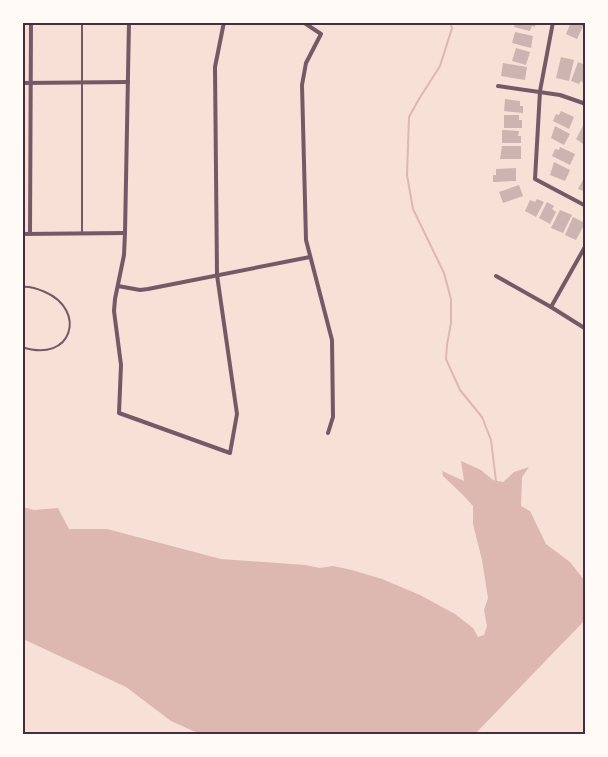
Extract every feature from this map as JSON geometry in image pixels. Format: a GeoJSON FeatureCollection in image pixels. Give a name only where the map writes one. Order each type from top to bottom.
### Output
{"type":"FeatureCollection","features":[{"type":"Feature","properties":{"kind":"street"},"geometry":{"type":"LineString","coordinates":[[30,234],[31,22]]}},
{"type":"Feature","properties":{"kind":"street"},"geometry":{"type":"LineString","coordinates":[[129,22],[124,255],[114,311],[114,326],[120,365],[119,413],[230,453],[238,414],[217,275],[215,67],[224,22]]}},
{"type":"Feature","properties":{"kind":"street"},"geometry":{"type":"LineString","coordinates":[[303,22],[321,34],[306,63],[302,85],[305,230],[310,257],[332,340],[333,417],[328,433]]}},
{"type":"Feature","properties":{"kind":"street"},"geometry":{"type":"LineString","coordinates":[[554,22],[540,91],[535,179],[586,206]]}},
{"type":"Feature","properties":{"kind":"street"},"geometry":{"type":"LineString","coordinates":[[22,83],[128,82]]}},
{"type":"Feature","properties":{"kind":"street"},"geometry":{"type":"LineString","coordinates":[[498,86],[560,95],[586,104]]}},
{"type":"Feature","properties":{"kind":"street"},"geometry":{"type":"LineString","coordinates":[[22,234],[125,234]]}},
{"type":"Feature","properties":{"kind":"street"},"geometry":{"type":"LineString","coordinates":[[551,307],[586,245]]}},
{"type":"Feature","properties":{"kind":"street"},"geometry":{"type":"LineString","coordinates":[[118,286],[140,290],[148,289],[310,257]]}},
{"type":"Feature","properties":{"kind":"street"},"geometry":{"type":"LineString","coordinates":[[496,276],[586,329]]}},
{"type":"Feature","properties":{"kind":"lane"},"geometry":{"type":"LineString","coordinates":[[82,22],[82,234]]}},
{"type":"Feature","properties":{"kind":"lane"},"geometry":{"type":"LineString","coordinates":[[22,287],[39,290],[61,302],[69,320],[69,331],[65,340],[58,347],[34,351],[22,347]]}},
{"type":"Feature","properties":{"kind":"shaded area"},"geometry":{"type":"Polygon","coordinates":[[[461,461],[481,470],[493,480],[503,482],[514,472],[529,467],[522,477],[521,506],[530,511],[546,544],[570,562],[585,581],[585,620],[475,734],[200,734],[171,721],[126,687],[23,639],[23,507],[34,510],[58,508],[69,529],[107,529],[221,559],[305,565],[320,568],[333,566],[352,570],[382,579],[420,595],[455,614],[473,628],[478,637],[484,635],[487,626],[484,610],[488,598],[482,560],[473,524],[473,506],[443,476],[442,471],[464,481],[461,461]]]}},
{"type":"Feature","properties":{"kind":"building"},"geometry":{"type":"Polygon","coordinates":[[[515,22],[536,22],[535,27],[532,26],[530,31],[514,27],[515,22]]]}},
{"type":"Feature","properties":{"kind":"building"},"geometry":{"type":"Polygon","coordinates":[[[571,22],[585,22],[577,39],[566,34],[571,22]]]}},
{"type":"Feature","properties":{"kind":"building"},"geometry":{"type":"Polygon","coordinates":[[[515,32],[533,36],[531,48],[512,43],[515,32]]]}},
{"type":"Feature","properties":{"kind":"building"},"geometry":{"type":"Polygon","coordinates":[[[516,48],[530,52],[526,65],[512,61],[516,48]]]}},
{"type":"Feature","properties":{"kind":"building"},"geometry":{"type":"Polygon","coordinates":[[[561,57],[574,60],[569,81],[556,78],[561,57]]]}},
{"type":"Feature","properties":{"kind":"building"},"geometry":{"type":"Polygon","coordinates":[[[578,62],[586,65],[586,79],[584,83],[581,81],[579,84],[571,81],[578,62]]]}},
{"type":"Feature","properties":{"kind":"building"},"geometry":{"type":"Polygon","coordinates":[[[503,63],[527,67],[525,80],[501,76],[503,63]]]}},
{"type":"Feature","properties":{"kind":"building"},"geometry":{"type":"Polygon","coordinates":[[[505,99],[520,101],[520,106],[523,106],[523,113],[504,111],[505,99]]]}},
{"type":"Feature","properties":{"kind":"building"},"geometry":{"type":"Polygon","coordinates":[[[561,111],[574,117],[569,129],[553,121],[556,114],[559,115],[561,111]]]}},
{"type":"Feature","properties":{"kind":"building"},"geometry":{"type":"Polygon","coordinates":[[[504,115],[519,115],[519,120],[522,120],[522,128],[504,128],[504,115]]]}},
{"type":"Feature","properties":{"kind":"building"},"geometry":{"type":"Polygon","coordinates":[[[586,120],[586,146],[576,139],[586,120]]]}},
{"type":"Feature","properties":{"kind":"building"},"geometry":{"type":"Polygon","coordinates":[[[555,126],[570,134],[564,145],[551,138],[555,126]]]}},
{"type":"Feature","properties":{"kind":"building"},"geometry":{"type":"Polygon","coordinates":[[[502,130],[519,131],[518,136],[521,136],[521,143],[502,143],[502,130]]]}},
{"type":"Feature","properties":{"kind":"building"},"geometry":{"type":"Polygon","coordinates":[[[502,146],[521,146],[521,159],[500,159],[502,146]]]}},
{"type":"Feature","properties":{"kind":"building"},"geometry":{"type":"Polygon","coordinates":[[[560,147],[575,154],[570,165],[552,156],[555,149],[559,150],[560,147]]]}},
{"type":"Feature","properties":{"kind":"building"},"geometry":{"type":"Polygon","coordinates":[[[554,162],[570,170],[565,181],[550,175],[554,162]]]}},
{"type":"Feature","properties":{"kind":"building"},"geometry":{"type":"Polygon","coordinates":[[[516,168],[516,181],[493,182],[493,175],[496,175],[496,169],[516,168]]]}},
{"type":"Feature","properties":{"kind":"building"},"geometry":{"type":"Polygon","coordinates":[[[584,178],[586,178],[586,192],[578,189],[584,178]]]}},
{"type":"Feature","properties":{"kind":"building"},"geometry":{"type":"Polygon","coordinates":[[[519,185],[523,196],[503,203],[499,192],[519,185]]]}},
{"type":"Feature","properties":{"kind":"building"},"geometry":{"type":"Polygon","coordinates":[[[537,199],[544,202],[536,217],[525,211],[530,200],[535,202],[537,199]]]}},
{"type":"Feature","properties":{"kind":"building"},"geometry":{"type":"Polygon","coordinates":[[[547,202],[554,206],[552,209],[556,212],[550,224],[539,218],[547,202]]]}},
{"type":"Feature","properties":{"kind":"building"},"geometry":{"type":"Polygon","coordinates":[[[560,210],[572,215],[563,233],[551,228],[560,210]]]}},
{"type":"Feature","properties":{"kind":"building"},"geometry":{"type":"Polygon","coordinates":[[[573,217],[585,223],[576,240],[565,235],[573,217]]]}},
{"type":"Feature","properties":{"kind":"waterway"},"geometry":{"type":"LineString","coordinates":[[450,22],[452,28],[440,66],[409,117],[407,175],[413,209],[444,273],[451,299],[451,323],[446,359],[460,390],[482,417],[491,440],[496,481]]}}]}
